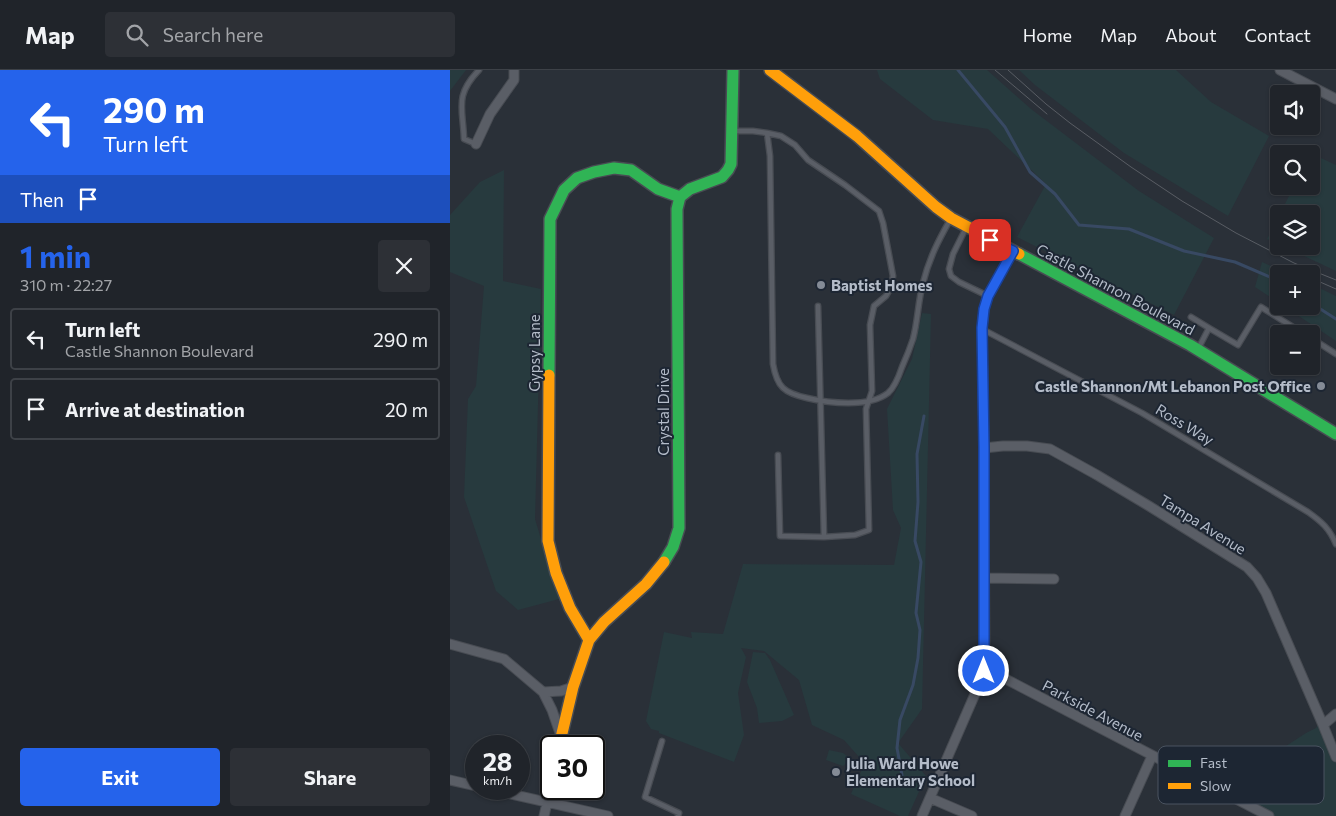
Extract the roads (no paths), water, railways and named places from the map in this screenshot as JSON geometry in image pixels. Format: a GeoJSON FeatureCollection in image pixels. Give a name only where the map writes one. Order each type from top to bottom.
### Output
{"type":"FeatureCollection","features":[{"type":"Feature","properties":{"kind":"street"},"geometry":{"type":"LineString","coordinates":[[476,144],[490,114],[514,80],[514,70]]}},
{"type":"Feature","properties":{"kind":"street"},"geometry":{"type":"LineString","coordinates":[[680,197],[690,189],[722,176],[732,164],[733,70]]}},
{"type":"Feature","properties":{"kind":"street","name":"Castle Shannon Boulevard"},"geometry":{"type":"LineString","coordinates":[[770,70],[856,136],[951,218],[1198,350],[1336,434]]}},
{"type":"Feature","properties":{"kind":"street"},"geometry":{"type":"LineString","coordinates":[[1280,70],[1336,98]]}},
{"type":"Feature","properties":{"kind":"street","name":"Gypsy Lane"},"geometry":{"type":"LineString","coordinates":[[589,640],[570,608],[556,573],[548,541],[550,219],[564,190],[577,178],[614,168],[631,170],[658,189],[680,197]]}},
{"type":"Feature","properties":{"kind":"street","name":"Crystal Drive"},"geometry":{"type":"LineString","coordinates":[[561,735],[572,687],[589,640],[604,622],[646,584],[661,567],[672,547],[679,528],[677,209],[680,197]]}},
{"type":"Feature","properties":{"kind":"street"},"geometry":{"type":"LineString","coordinates":[[922,816],[984,671],[982,328],[984,309],[988,296],[1013,251]]}},
{"type":"Feature","properties":{"kind":"street","name":"Tampa Avenue"},"geometry":{"type":"LineString","coordinates":[[984,448],[1019,446],[1050,449],[1149,506],[1246,567],[1257,578],[1266,592],[1336,756]]}},
{"type":"Feature","properties":{"kind":"street"},"geometry":{"type":"LineString","coordinates":[[984,578],[1054,579]]}},
{"type":"Feature","properties":{"kind":"street"},"geometry":{"type":"LineString","coordinates":[[450,644],[504,659],[543,692],[552,710],[558,735]]}},
{"type":"Feature","properties":{"kind":"street","name":"Parkside Avenue"},"geometry":{"type":"LineString","coordinates":[[984,671],[998,675],[1158,759]]}},
{"type":"Feature","properties":{"kind":"street"},"geometry":{"type":"LineString","coordinates":[[543,692],[561,691],[572,687]]}},
{"type":"Feature","properties":{"kind":"street"},"geometry":{"type":"LineString","coordinates":[[1323,724],[1336,714]]}},
{"type":"Feature","properties":{"kind":"street"},"geometry":{"type":"LineString","coordinates":[[1125,816],[1152,756]]}},
{"type":"Feature","properties":{"kind":"street"},"geometry":{"type":"LineString","coordinates":[[450,780],[465,783]]}},
{"type":"Feature","properties":{"kind":"street"},"geometry":{"type":"LineString","coordinates":[[530,798],[608,816]]}},
{"type":"Feature","properties":{"kind":"street"},"geometry":{"type":"LineString","coordinates":[[930,798],[972,816]]}},
{"type":"Feature","properties":{"kind":"street"},"geometry":{"type":"LineString","coordinates":[[544,816],[548,802]]}},
{"type":"Feature","properties":{"kind":"street","name":"Parkside Avenue"},"geometry":{"type":"LineString","coordinates":[[1246,804],[1269,816]]}},
{"type":"Feature","properties":{"kind":"lane"},"geometry":{"type":"LineString","coordinates":[[476,144],[464,139],[460,108],[466,87],[479,70]]}},
{"type":"Feature","properties":{"kind":"lane"},"geometry":{"type":"LineString","coordinates":[[732,131],[753,131],[781,136],[795,145],[808,160],[845,184],[879,211],[893,276],[891,287],[886,296],[874,306],[870,325],[872,391],[866,409],[869,530],[855,535],[824,537],[780,536],[778,455]]}},
{"type":"Feature","properties":{"kind":"lane"},"geometry":{"type":"LineString","coordinates":[[767,133],[770,156],[773,364],[776,379],[787,392],[795,396],[821,402],[854,403],[868,402],[886,394],[897,381],[913,337],[923,283],[932,252],[951,218]]}},
{"type":"Feature","properties":{"kind":"lane"},"geometry":{"type":"LineString","coordinates":[[967,227],[953,254],[949,269],[951,276],[988,296]]}},
{"type":"Feature","properties":{"kind":"lane"},"geometry":{"type":"LineString","coordinates":[[818,306],[824,537]]}},
{"type":"Feature","properties":{"kind":"lane"},"geometry":{"type":"LineString","coordinates":[[1191,317],[1238,345],[1261,307],[1290,325]]}},
{"type":"Feature","properties":{"kind":"lane","name":"Ross Way"},"geometry":{"type":"LineString","coordinates":[[982,328],[1142,413],[1308,512],[1323,523],[1331,532],[1336,544]]}},
{"type":"Feature","properties":{"kind":"lane"},"geometry":{"type":"LineString","coordinates":[[1198,350],[1210,328]]}},
{"type":"Feature","properties":{"kind":"lane"},"geometry":{"type":"LineString","coordinates":[[1320,344],[1336,354]]}},
{"type":"Feature","properties":{"kind":"lane"},"geometry":{"type":"LineString","coordinates":[[662,741],[645,797],[679,813],[678,816]]}},
{"type":"Feature","properties":{"kind":"waterway"},"geometry":{"type":"LineString","coordinates":[[958,70],[1005,127],[1030,172],[1055,194],[1079,225],[1129,229],[1184,251],[1235,262],[1270,277]]}},
{"type":"Feature","properties":{"kind":"waterway"},"geometry":{"type":"LineString","coordinates":[[1320,309],[1336,319]]}},
{"type":"Feature","properties":{"kind":"waterway"},"geometry":{"type":"LineString","coordinates":[[902,775],[897,748],[900,720],[913,685],[918,658],[920,630],[916,613],[921,562],[915,541],[918,502],[917,454],[924,416]]}},
{"type":"Feature","properties":{"kind":"tram line"},"geometry":{"type":"LineString","coordinates":[[995,70],[1047,114]]}},
{"type":"Feature","properties":{"kind":"tram line"},"geometry":{"type":"LineString","coordinates":[[1008,70],[1070,123],[1182,201],[1236,233],[1294,263],[1336,280]]}},
{"type":"Feature","properties":{"kind":"tram line"},"geometry":{"type":"LineString","coordinates":[[1320,282],[1336,289]]}},
{"type":"Feature","properties":{"kind":"place","name":"Baptist Homes"},"geometry":{"type":"Point","coordinates":[821,285]}},
{"type":"Feature","properties":{"kind":"place","name":"Castle Shannon/Mt Lebanon Post Office"},"geometry":{"type":"Point","coordinates":[1321,386]}},
{"type":"Feature","properties":{"kind":"place","name":"Julia Ward Howe Elementary School"},"geometry":{"type":"Point","coordinates":[836,772]}}]}
